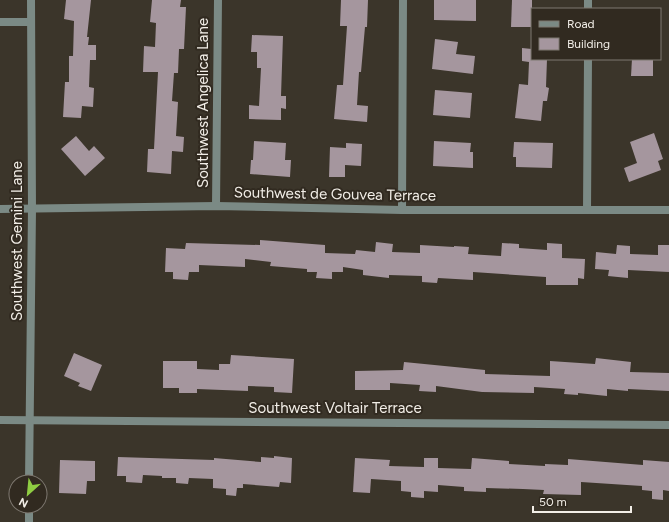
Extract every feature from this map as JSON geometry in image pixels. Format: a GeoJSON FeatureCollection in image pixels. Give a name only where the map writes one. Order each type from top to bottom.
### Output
{"type":"FeatureCollection","features":[{"type":"Feature","properties":{"kind":"street","name":"Southwest Gemini Lane"},"geometry":{"type":"LineString","coordinates":[[29,474],[32,209],[32,0]]}},
{"type":"Feature","properties":{"kind":"street","name":"Southwest Angelica Lane"},"geometry":{"type":"LineString","coordinates":[[216,206],[218,0]]}},
{"type":"Feature","properties":{"kind":"street"},"geometry":{"type":"LineString","coordinates":[[402,210],[403,0]]}},
{"type":"Feature","properties":{"kind":"street"},"geometry":{"type":"LineString","coordinates":[[0,22],[31,22]]}},
{"type":"Feature","properties":{"kind":"street"},"geometry":{"type":"LineString","coordinates":[[587,210],[588,60]]}},
{"type":"Feature","properties":{"kind":"street","name":"Southwest de Gouvea Terrace"},"geometry":{"type":"LineString","coordinates":[[0,209],[216,206],[402,210],[669,210]]}},
{"type":"Feature","properties":{"kind":"street","name":"Southwest Voltair Terrace"},"geometry":{"type":"LineString","coordinates":[[0,420],[669,425]]}},
{"type":"Feature","properties":{"kind":"building"},"geometry":{"type":"Polygon","coordinates":[[[66,0],[91,0],[87,37],[89,37],[88,45],[96,45],[96,60],[90,60],[89,87],[94,88],[93,107],[82,106],[81,118],[63,117],[65,82],[69,82],[69,56],[73,56],[74,21],[64,19],[66,0]]]}},
{"type":"Feature","properties":{"kind":"building"},"geometry":{"type":"Polygon","coordinates":[[[152,0],[181,0],[180,7],[186,7],[184,49],[179,49],[178,73],[174,73],[172,101],[178,102],[176,136],[184,137],[183,152],[172,151],[171,174],[147,172],[148,149],[154,149],[158,72],[143,72],[144,46],[155,47],[156,23],[150,22],[152,0]]]}},
{"type":"Feature","properties":{"kind":"building"},"geometry":{"type":"Polygon","coordinates":[[[341,0],[368,0],[367,27],[365,27],[361,72],[359,72],[357,105],[368,106],[367,122],[334,119],[337,85],[343,85],[347,26],[340,26],[341,0]]]}},
{"type":"Feature","properties":{"kind":"building"},"geometry":{"type":"Polygon","coordinates":[[[434,0],[476,0],[476,21],[434,20],[434,0]]]}},
{"type":"Feature","properties":{"kind":"building"},"geometry":{"type":"Polygon","coordinates":[[[512,0],[532,0],[531,27],[511,27],[512,0]]]}},
{"type":"Feature","properties":{"kind":"building"},"geometry":{"type":"Polygon","coordinates":[[[252,35],[283,36],[281,96],[286,96],[286,109],[281,108],[281,120],[249,119],[249,105],[259,106],[261,68],[257,68],[257,52],[251,52],[252,35]]]}},
{"type":"Feature","properties":{"kind":"building"},"geometry":{"type":"Polygon","coordinates":[[[435,39],[458,42],[456,54],[475,56],[473,74],[432,69],[435,39]]]}},
{"type":"Feature","properties":{"kind":"building"},"geometry":{"type":"Polygon","coordinates":[[[522,48],[531,49],[531,60],[547,60],[546,87],[549,88],[547,101],[543,101],[541,121],[515,118],[519,84],[528,85],[529,62],[522,61],[522,48]]]}},
{"type":"Feature","properties":{"kind":"building"},"geometry":{"type":"Polygon","coordinates":[[[632,60],[653,60],[653,76],[631,76],[632,60]]]}},
{"type":"Feature","properties":{"kind":"building"},"geometry":{"type":"Polygon","coordinates":[[[435,90],[472,93],[470,118],[433,115],[435,90]]]}},
{"type":"Feature","properties":{"kind":"building"},"geometry":{"type":"Polygon","coordinates":[[[654,133],[663,159],[658,161],[661,170],[629,182],[624,168],[637,163],[630,142],[654,133]]]}},
{"type":"Feature","properties":{"kind":"building"},"geometry":{"type":"Polygon","coordinates":[[[76,136],[89,151],[94,146],[105,158],[85,176],[61,149],[76,136]]]}},
{"type":"Feature","properties":{"kind":"building"},"geometry":{"type":"Polygon","coordinates":[[[254,141],[286,143],[285,160],[291,160],[290,177],[250,174],[251,160],[253,160],[254,141]]]}},
{"type":"Feature","properties":{"kind":"building"},"geometry":{"type":"Polygon","coordinates":[[[434,141],[471,143],[470,152],[473,152],[473,168],[433,166],[434,141]]]}},
{"type":"Feature","properties":{"kind":"building"},"geometry":{"type":"Polygon","coordinates":[[[514,142],[553,143],[552,168],[516,167],[516,157],[513,157],[514,142]]]}},
{"type":"Feature","properties":{"kind":"building"},"geometry":{"type":"Polygon","coordinates":[[[346,143],[362,144],[361,166],[345,165],[345,177],[329,177],[330,147],[346,148],[346,143]]]}},
{"type":"Feature","properties":{"kind":"building"},"geometry":{"type":"Polygon","coordinates":[[[260,240],[325,245],[325,253],[355,254],[356,250],[375,252],[376,242],[393,244],[392,252],[420,253],[420,245],[454,246],[469,247],[468,254],[501,256],[502,243],[519,244],[519,248],[547,250],[547,243],[562,244],[562,258],[585,259],[584,279],[578,278],[578,285],[546,285],[546,277],[473,272],[473,280],[438,278],[437,283],[422,282],[422,276],[389,275],[389,278],[363,275],[363,270],[343,267],[343,272],[332,272],[332,279],[316,278],[317,272],[307,272],[307,269],[270,266],[271,262],[245,259],[245,267],[199,265],[199,272],[189,272],[188,280],[173,279],[173,272],[165,272],[166,248],[185,249],[186,243],[260,245],[260,240]]]}},
{"type":"Feature","properties":{"kind":"building"},"geometry":{"type":"Polygon","coordinates":[[[617,245],[630,246],[630,254],[658,255],[658,245],[669,245],[669,272],[628,270],[628,278],[608,276],[609,270],[595,269],[596,252],[616,254],[617,245]]]}},
{"type":"Feature","properties":{"kind":"building"},"geometry":{"type":"Polygon","coordinates":[[[74,353],[102,365],[91,391],[78,386],[80,383],[64,376],[74,353]]]}},
{"type":"Feature","properties":{"kind":"building"},"geometry":{"type":"Polygon","coordinates":[[[231,355],[294,359],[292,393],[274,392],[274,387],[248,386],[248,391],[197,389],[197,393],[179,393],[179,388],[163,388],[163,361],[197,361],[197,369],[219,370],[219,364],[230,364],[231,355]]]}},
{"type":"Feature","properties":{"kind":"building"},"geometry":{"type":"Polygon","coordinates":[[[596,358],[631,362],[630,372],[669,373],[669,391],[628,389],[628,391],[607,389],[607,396],[578,393],[578,395],[564,394],[565,389],[534,387],[534,393],[482,392],[436,386],[436,392],[419,391],[420,385],[390,383],[390,390],[355,390],[355,371],[403,370],[404,362],[485,370],[485,374],[550,376],[550,361],[595,364],[596,358]]]}},
{"type":"Feature","properties":{"kind":"building"},"geometry":{"type":"Polygon","coordinates":[[[274,456],[292,458],[291,483],[280,482],[279,487],[243,484],[243,488],[237,488],[236,496],[226,495],[226,489],[213,488],[213,479],[189,478],[188,484],[176,483],[176,478],[162,478],[162,476],[143,475],[142,483],[126,482],[126,476],[117,476],[118,457],[214,460],[214,458],[261,462],[261,457],[274,458],[274,456]]]}},
{"type":"Feature","properties":{"kind":"building"},"geometry":{"type":"Polygon","coordinates":[[[355,458],[390,460],[389,466],[424,467],[424,458],[438,458],[438,468],[471,469],[472,458],[509,461],[509,464],[545,466],[545,464],[568,465],[568,459],[643,465],[643,460],[669,462],[669,491],[663,490],[663,500],[652,499],[652,491],[642,490],[642,486],[581,482],[581,495],[543,494],[544,490],[523,489],[486,488],[486,492],[464,491],[464,487],[438,485],[438,492],[424,491],[424,498],[411,497],[411,492],[401,491],[401,481],[371,479],[370,493],[353,492],[355,458]]]}},
{"type":"Feature","properties":{"kind":"building"},"geometry":{"type":"Polygon","coordinates":[[[60,460],[95,461],[95,481],[87,481],[86,494],[59,493],[60,460]]]}}]}
